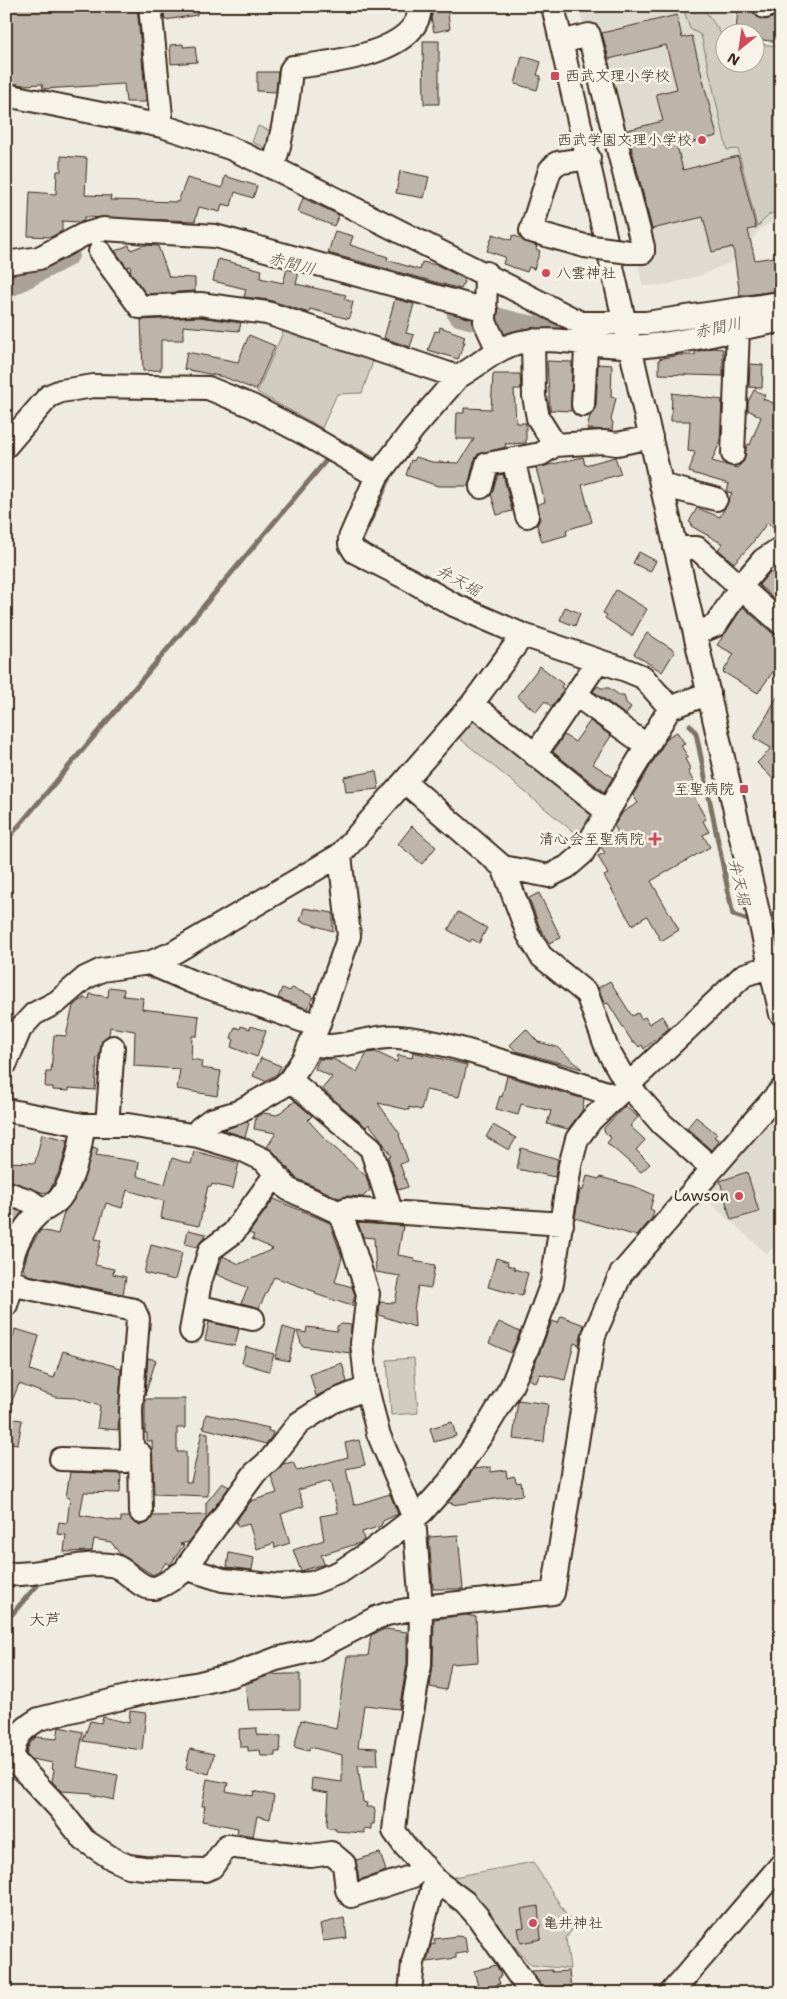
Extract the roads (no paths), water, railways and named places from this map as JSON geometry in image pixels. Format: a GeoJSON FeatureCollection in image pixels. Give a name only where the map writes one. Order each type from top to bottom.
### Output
{"type":"FeatureCollection","features":[{"type":"Feature","properties":{"kind":"street"},"geometry":{"type":"LineString","coordinates":[[150,6],[162,126]]}},
{"type":"Feature","properties":{"kind":"street"},"geometry":{"type":"LineString","coordinates":[[272,168],[280,144],[293,67],[355,58],[379,51],[410,31],[416,22],[420,6]]}},
{"type":"Feature","properties":{"kind":"street"},"geometry":{"type":"LineString","coordinates":[[553,6],[589,158],[624,324],[675,548],[775,965],[781,1014]]}},
{"type":"Feature","properties":{"kind":"street"},"geometry":{"type":"LineString","coordinates":[[561,42],[589,35],[643,252],[585,246],[531,231],[550,170],[557,163],[589,158]]}},
{"type":"Feature","properties":{"kind":"street"},"geometry":{"type":"LineString","coordinates":[[6,95],[162,126],[230,148],[486,273],[587,334],[631,348],[660,345],[748,320],[781,303]]}},
{"type":"Feature","properties":{"kind":"street"},"geometry":{"type":"LineString","coordinates":[[6,263],[39,258],[83,236],[103,229],[215,236],[485,316]]}},
{"type":"Feature","properties":{"kind":"street"},"geometry":{"type":"LineString","coordinates":[[100,252],[140,307],[200,304],[267,313],[458,377]]}},
{"type":"Feature","properties":{"kind":"street"},"geometry":{"type":"LineString","coordinates":[[486,273],[485,316],[498,350]]}},
{"type":"Feature","properties":{"kind":"street"},"geometry":{"type":"LineString","coordinates":[[733,454],[748,320]]}},
{"type":"Feature","properties":{"kind":"street"},"geometry":{"type":"LineString","coordinates":[[670,708],[643,678],[523,635],[454,605],[355,552],[350,544],[350,538],[382,469],[413,428],[458,377],[479,365],[498,350],[533,340],[587,334],[624,324],[748,320],[781,322]]}},
{"type":"Feature","properties":{"kind":"street"},"geometry":{"type":"LineString","coordinates":[[583,405],[587,334]]}},
{"type":"Feature","properties":{"kind":"street"},"geometry":{"type":"LineString","coordinates":[[533,340],[534,396],[538,418],[555,445]]}},
{"type":"Feature","properties":{"kind":"street"},"geometry":{"type":"LineString","coordinates":[[6,446],[49,396],[61,390],[94,386],[208,388],[252,406],[382,469]]}},
{"type":"Feature","properties":{"kind":"street"},"geometry":{"type":"LineString","coordinates":[[481,487],[487,464],[541,454],[555,445],[603,442],[618,444],[651,437]]}},
{"type":"Feature","properties":{"kind":"street"},"geometry":{"type":"LineString","coordinates":[[513,459],[528,516]]}},
{"type":"Feature","properties":{"kind":"street"},"geometry":{"type":"LineString","coordinates":[[661,485],[716,499]]}},
{"type":"Feature","properties":{"kind":"street"},"geometry":{"type":"LineString","coordinates":[[675,548],[697,548],[781,623]]}},
{"type":"Feature","properties":{"kind":"street"},"geometry":{"type":"LineString","coordinates":[[695,634],[716,625],[741,586],[764,560],[781,548]]}},
{"type":"Feature","properties":{"kind":"street"},"geometry":{"type":"LineString","coordinates":[[6,1063],[20,1028],[34,1014],[56,1002],[85,978],[102,970],[149,962],[173,953],[340,855],[472,704],[523,635]]}},
{"type":"Feature","properties":{"kind":"street"},"geometry":{"type":"LineString","coordinates":[[535,755],[598,661]]}},
{"type":"Feature","properties":{"kind":"street"},"geometry":{"type":"LineString","coordinates":[[503,867],[549,876],[567,867],[582,854],[606,811],[670,708],[709,693]]}},
{"type":"Feature","properties":{"kind":"street"},"geometry":{"type":"LineString","coordinates":[[576,695],[646,746]]}},
{"type":"Feature","properties":{"kind":"street"},"geometry":{"type":"LineString","coordinates":[[472,704],[606,811]]}},
{"type":"Feature","properties":{"kind":"street"},"geometry":{"type":"LineString","coordinates":[[405,782],[503,867],[528,934],[541,956],[587,994],[621,1090]]}},
{"type":"Feature","properties":{"kind":"street"},"geometry":{"type":"LineString","coordinates":[[198,1136],[200,1128],[211,1120],[251,1106],[290,1080],[315,1034],[349,936],[340,855]]}},
{"type":"Feature","properties":{"kind":"street"},"geometry":{"type":"LineString","coordinates":[[149,962],[315,1034]]}},
{"type":"Feature","properties":{"kind":"street"},"geometry":{"type":"LineString","coordinates":[[6,1574],[27,1576],[95,1563],[115,1565],[146,1587],[155,1588],[188,1569],[223,1580],[280,1586],[312,1583],[340,1572],[370,1552],[422,1512],[449,1482],[485,1430],[511,1387],[552,1283],[570,1166],[577,1139],[591,1120],[621,1090],[744,975],[775,965]]}},
{"type":"Feature","properties":{"kind":"street"},"geometry":{"type":"LineString","coordinates":[[315,1034],[317,1046],[353,1043],[387,1036],[400,1037],[462,1049],[571,1080],[621,1090],[712,1168]]}},
{"type":"Feature","properties":{"kind":"street"},"geometry":{"type":"LineString","coordinates":[[107,1124],[113,1047]]}},
{"type":"Feature","properties":{"kind":"street"},"geometry":{"type":"LineString","coordinates":[[290,1080],[371,1148],[391,1211]]}},
{"type":"Feature","properties":{"kind":"street"},"geometry":{"type":"LineString","coordinates":[[431,1874],[413,1876],[351,1896],[347,1890],[344,1864],[330,1853],[311,1856],[227,1846],[212,1867],[205,1870],[128,1866],[84,1840],[59,1808],[13,1759],[13,1748],[17,1737],[24,1728],[39,1719],[91,1705],[233,1675],[276,1658],[314,1650],[376,1618],[421,1607],[553,1593],[594,1335],[621,1274],[781,1090]]}},
{"type":"Feature","properties":{"kind":"street"},"geometry":{"type":"LineString","coordinates":[[6,1110],[83,1125],[128,1124],[198,1136],[254,1154],[264,1160],[288,1189],[340,1213],[368,1294],[362,1343],[367,1388],[378,1433],[414,1518],[421,1607],[420,1665],[396,1803],[394,1831],[431,1874],[465,1902],[478,1917],[530,1993]]}},
{"type":"Feature","properties":{"kind":"street"},"geometry":{"type":"LineString","coordinates":[[6,1305],[11,1243],[43,1210],[60,1199],[69,1181],[82,1137],[83,1125]]}},
{"type":"Feature","properties":{"kind":"street"},"geometry":{"type":"LineString","coordinates":[[191,1331],[205,1261],[210,1250],[233,1233],[270,1182],[278,1176]]}},
{"type":"Feature","properties":{"kind":"street"},"geometry":{"type":"LineString","coordinates":[[10,1194],[30,1202],[43,1210]]}},
{"type":"Feature","properties":{"kind":"street"},"geometry":{"type":"LineString","coordinates":[[340,1213],[346,1209],[391,1211],[562,1224]]}},
{"type":"Feature","properties":{"kind":"street"},"geometry":{"type":"LineString","coordinates":[[8,1279],[69,1298],[134,1310],[138,1319],[131,1410],[131,1455]]}},
{"type":"Feature","properties":{"kind":"street"},"geometry":{"type":"LineString","coordinates":[[196,1306],[253,1319]]}},
{"type":"Feature","properties":{"kind":"street"},"geometry":{"type":"LineString","coordinates":[[188,1569],[188,1565],[255,1473],[270,1460],[298,1423],[332,1402],[367,1388]]}},
{"type":"Feature","properties":{"kind":"street"},"geometry":{"type":"LineString","coordinates":[[61,1459],[125,1461],[131,1455],[140,1454],[141,1512]]}},
{"type":"Feature","properties":{"kind":"street"},"geometry":{"type":"LineString","coordinates":[[671,1993],[781,1865]]}},
{"type":"Feature","properties":{"kind":"street"},"geometry":{"type":"LineString","coordinates":[[410,1993],[413,1962],[432,1890],[431,1874]]}},
{"type":"Feature","properties":{"kind":"waterway","name":"赤間川"},"geometry":{"type":"LineString","coordinates":[[6,284],[65,253]]}},
{"type":"Feature","properties":{"kind":"waterway","name":"赤間川"},"geometry":{"type":"LineString","coordinates":[[461,312],[516,327],[570,337]]}},
{"type":"Feature","properties":{"kind":"waterway","name":"弁天堀"},"geometry":{"type":"LineString","coordinates":[[339,446],[342,442],[380,463]]}},
{"type":"Feature","properties":{"kind":"waterway"},"geometry":{"type":"LineString","coordinates":[[6,841],[329,457]]}},
{"type":"Feature","properties":{"kind":"waterway","name":"弁天堀"},"geometry":{"type":"LineString","coordinates":[[365,546],[361,541],[391,475]]}},
{"type":"Feature","properties":{"kind":"waterway","name":"弁天堀"},"geometry":{"type":"LineString","coordinates":[[393,559],[436,582]]}},
{"type":"Feature","properties":{"kind":"waterway","name":"弁天堀"},"geometry":{"type":"LineString","coordinates":[[663,685],[672,692]]}},
{"type":"Feature","properties":{"kind":"waterway","name":"弁天堀"},"geometry":{"type":"LineString","coordinates":[[690,725],[696,733],[733,915],[748,920]]}},
{"type":"Feature","properties":{"kind":"waterway","name":"弁天堀"},"geometry":{"type":"LineString","coordinates":[[777,933],[781,934]]}},
{"type":"Feature","properties":{"kind":"waterway"},"geometry":{"type":"LineString","coordinates":[[6,1621],[40,1582]]}},
{"type":"Feature","properties":{"kind":"place","name":"西武文理小学校"},"geometry":{"type":"Point","coordinates":[555,76]}},
{"type":"Feature","properties":{"kind":"place","name":"西武学園文理小学校"},"geometry":{"type":"Point","coordinates":[702,140]}},
{"type":"Feature","properties":{"kind":"place","name":"八雲神社"},"geometry":{"type":"Point","coordinates":[546,273]}},
{"type":"Feature","properties":{"kind":"place","name":"至聖病院"},"geometry":{"type":"Point","coordinates":[744,789]}},
{"type":"Feature","properties":{"kind":"place","name":"清心会至聖病院"},"geometry":{"type":"Point","coordinates":[655,839]}},
{"type":"Feature","properties":{"kind":"place","name":"Lawson"},"geometry":{"type":"Point","coordinates":[739,1196]}},
{"type":"Feature","properties":{"kind":"place","name":"亀井神社"},"geometry":{"type":"Point","coordinates":[533,1923]}},
{"type":"Feature","properties":{"kind":"district","name":"大芦"},"geometry":{"type":"Point","coordinates":[45,1619]}}]}
